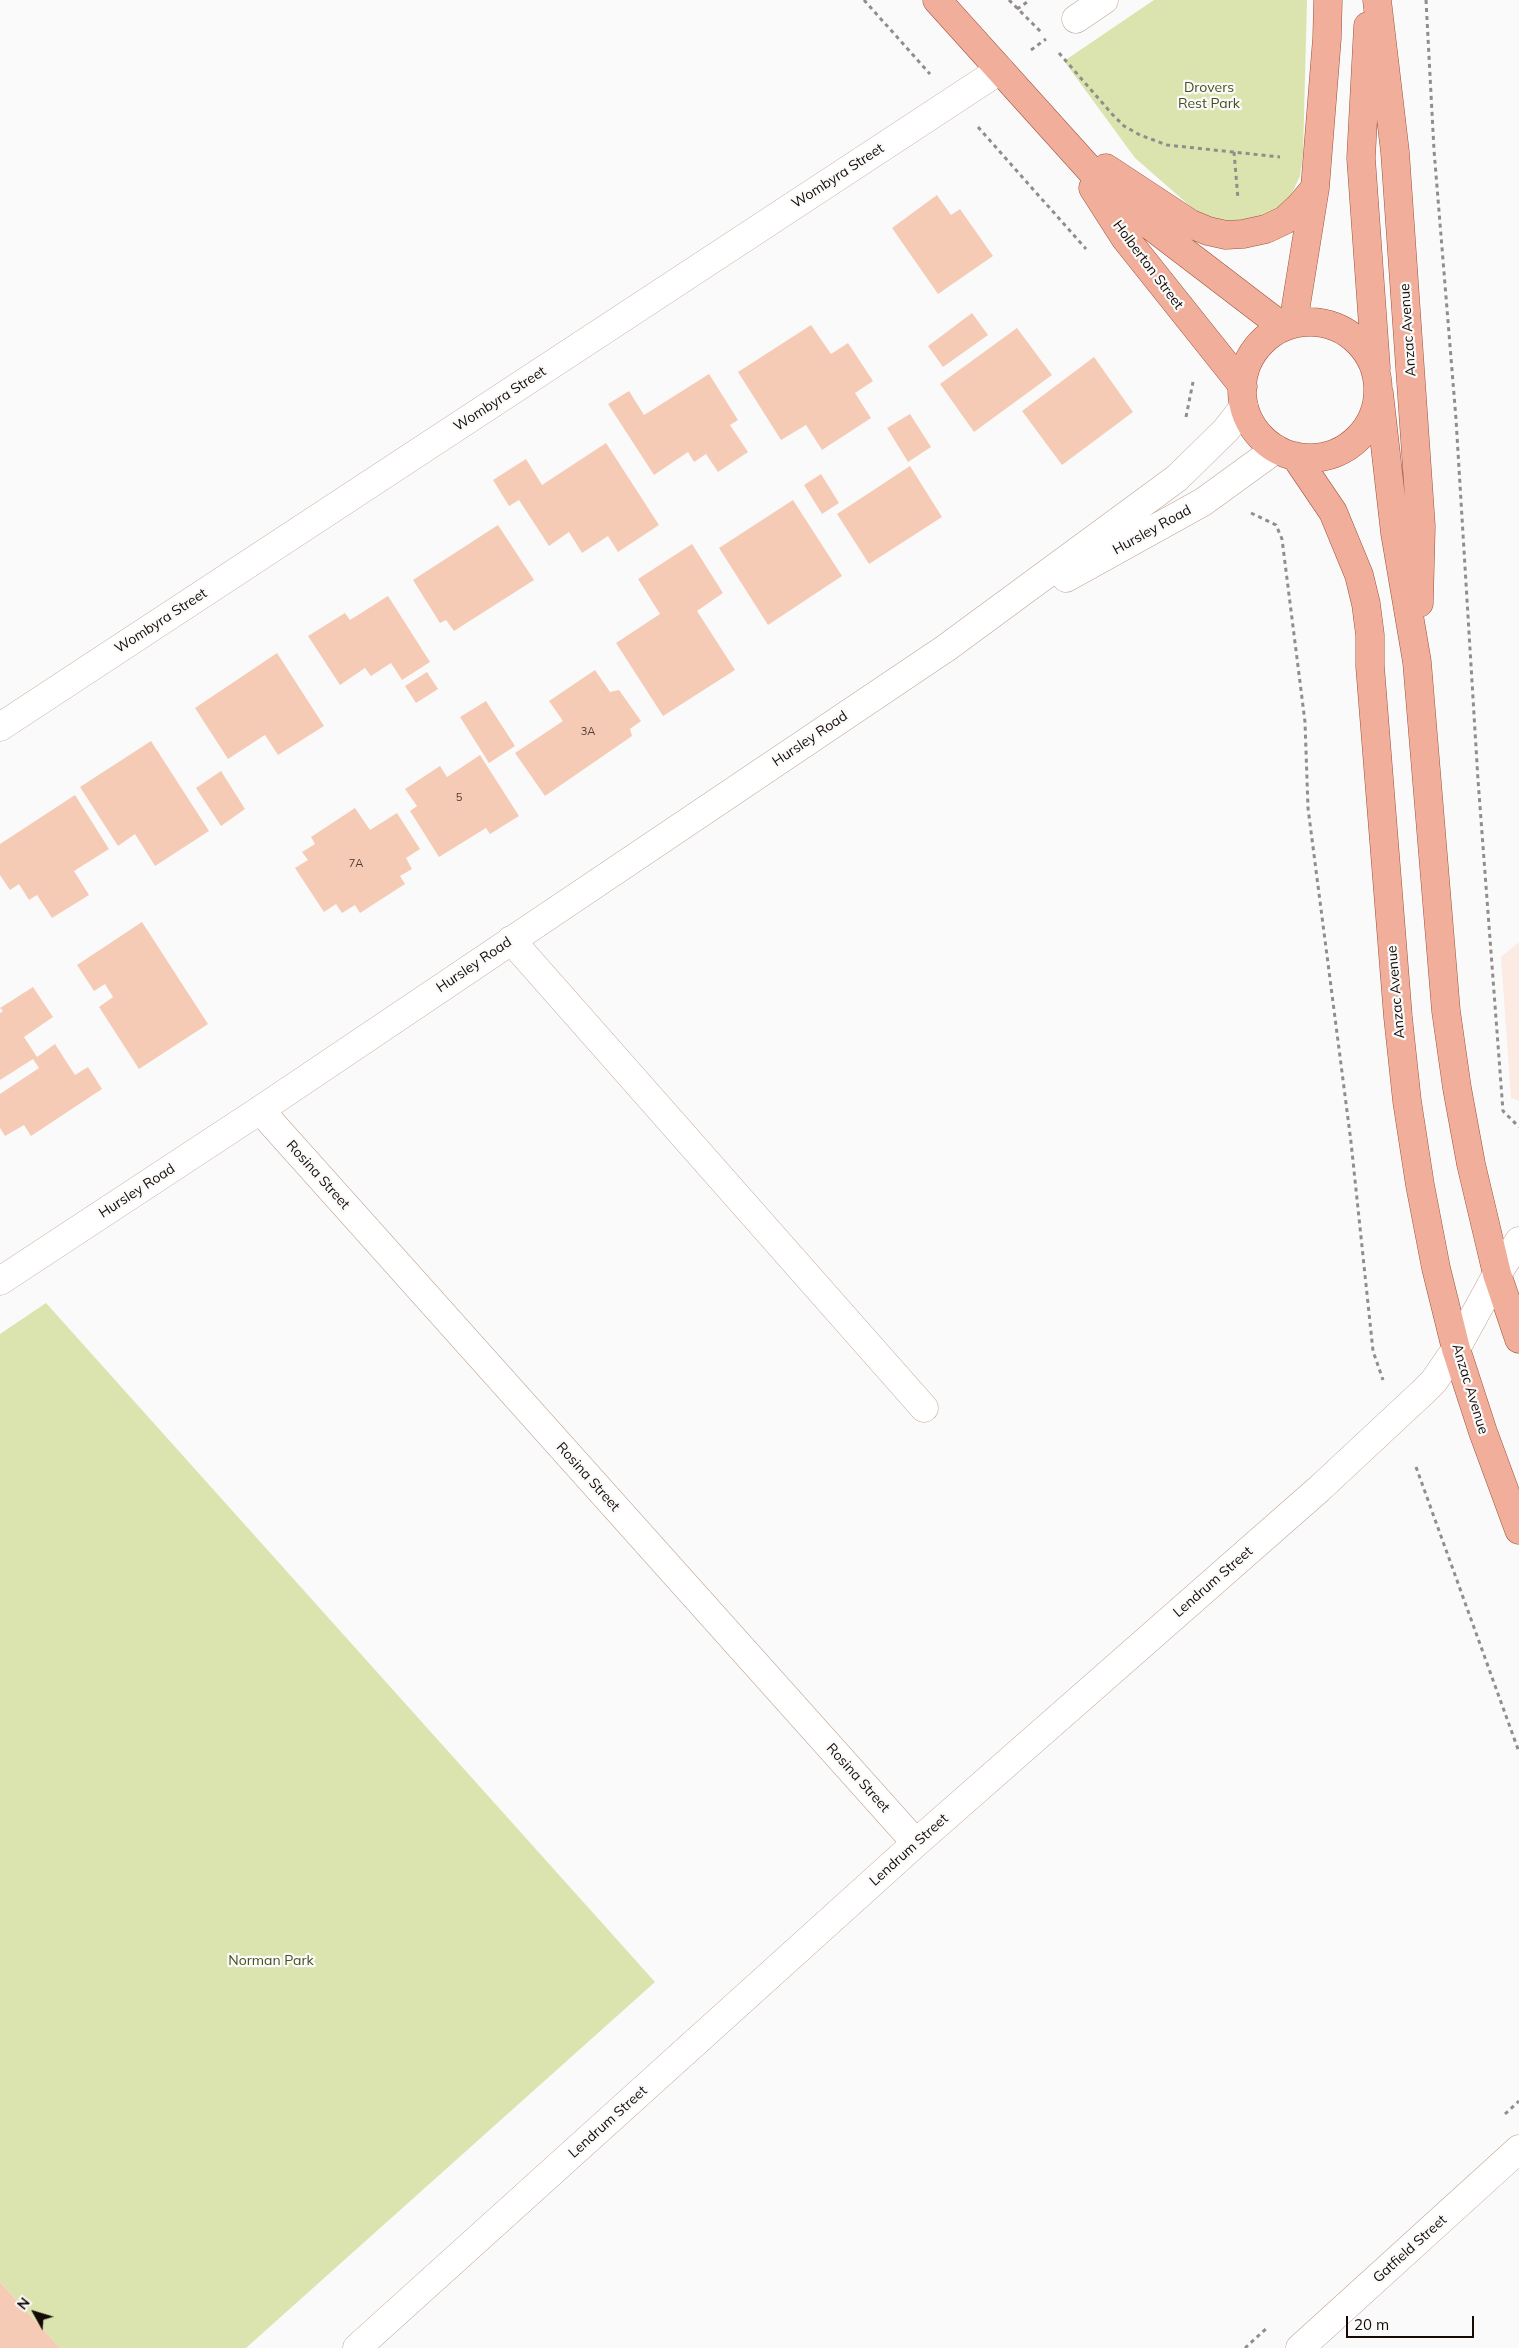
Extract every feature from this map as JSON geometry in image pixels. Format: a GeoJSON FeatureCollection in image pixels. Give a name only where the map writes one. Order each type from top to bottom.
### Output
{"type":"FeatureCollection","features":[{"type":"Feature","properties":{"kind":"main road","name":"Holberton Street"},"geometry":{"type":"LineString","coordinates":[[937,0],[1101,182],[1143,220],[1288,325]]}},
{"type":"Feature","properties":{"kind":"main road"},"geometry":{"type":"LineString","coordinates":[[1288,325],[1315,188],[1327,38],[1328,0]]}},
{"type":"Feature","properties":{"kind":"main road","name":"Anzac Avenue"},"geometry":{"type":"LineString","coordinates":[[1369,0],[1361,158],[1377,383],[1395,533],[1417,662],[1446,1011],[1466,1135],[1497,1274],[1519,1339]]}},
{"type":"Feature","properties":{"kind":"main road","name":"Anzac Avenue"},"geometry":{"type":"LineString","coordinates":[[1377,0],[1395,152],[1421,526],[1417,662]]}},
{"type":"Feature","properties":{"kind":"main road","name":"Holberton Street"},"geometry":{"type":"LineString","coordinates":[[1061,138],[1191,224],[1208,232],[1226,235],[1243,234],[1266,229],[1285,220],[1315,188]]}},
{"type":"Feature","properties":{"kind":"main road","name":"Holberton Street"},"geometry":{"type":"LineString","coordinates":[[1061,138],[1125,238],[1243,396]]}},
{"type":"Feature","properties":{"kind":"main road"},"geometry":{"type":"LineString","coordinates":[[1314,321],[1335,325],[1353,336],[1368,352],[1377,383],[1374,412],[1365,430],[1351,444],[1334,454],[1315,458],[1285,453],[1262,438],[1251,423],[1243,396],[1246,367],[1254,351],[1267,337],[1288,325],[1314,321]]}},
{"type":"Feature","properties":{"kind":"main road","name":"Anzac Avenue"},"geometry":{"type":"LineString","coordinates":[[1285,453],[1332,512],[1359,574],[1366,604],[1398,1017],[1407,1101],[1425,1212],[1456,1349],[1483,1432],[1519,1530]]}},
{"type":"Feature","properties":{"kind":"street"},"geometry":{"type":"LineString","coordinates":[[1076,19],[1104,0]]}},
{"type":"Feature","properties":{"kind":"street","name":"Wombyra Street"},"geometry":{"type":"LineString","coordinates":[[0,727],[1000,70]]}},
{"type":"Feature","properties":{"kind":"street","name":"Hursley Road"},"geometry":{"type":"LineString","coordinates":[[0,1281],[260,1110],[946,648],[1177,478],[1226,430],[1243,396]]}},
{"type":"Feature","properties":{"kind":"street","name":"Hursley Road"},"geometry":{"type":"LineString","coordinates":[[946,648],[1117,549],[1203,502],[1285,453]]}},
{"type":"Feature","properties":{"kind":"street"},"geometry":{"type":"LineString","coordinates":[[511,940],[924,1408]]}},
{"type":"Feature","properties":{"kind":"street","name":"Rosina Street"},"geometry":{"type":"LineString","coordinates":[[260,1110],[916,1843]]}},
{"type":"Feature","properties":{"kind":"street","name":"Lendrum Street"},"geometry":{"type":"LineString","coordinates":[[357,2348],[916,1843],[1318,1489],[1423,1392],[1434,1381],[1456,1349],[1497,1274],[1519,1241]]}},
{"type":"Feature","properties":{"kind":"street","name":"Gatfield Street"},"geometry":{"type":"LineString","coordinates":[[1300,2348],[1519,2150]]}},
{"type":"Feature","properties":{"kind":"path"},"geometry":{"type":"LineString","coordinates":[[864,0],[1088,252]]}},
{"type":"Feature","properties":{"kind":"path"},"geometry":{"type":"LineString","coordinates":[[1009,0],[1047,38],[1124,126],[1146,138],[1167,145],[1287,158]]}},
{"type":"Feature","properties":{"kind":"path"},"geometry":{"type":"LineString","coordinates":[[1017,9],[1030,0]]}},
{"type":"Feature","properties":{"kind":"path"},"geometry":{"type":"LineString","coordinates":[[1426,0],[1434,150],[1456,419],[1478,780],[1503,1111],[1519,1127]]}},
{"type":"Feature","properties":{"kind":"path"},"geometry":{"type":"LineString","coordinates":[[1000,70],[1076,19]]}},
{"type":"Feature","properties":{"kind":"path"},"geometry":{"type":"LineString","coordinates":[[1234,152],[1239,204]]}},
{"type":"Feature","properties":{"kind":"path"},"geometry":{"type":"LineString","coordinates":[[1186,420],[1195,372]]}},
{"type":"Feature","properties":{"kind":"path"},"geometry":{"type":"LineString","coordinates":[[1250,512],[1276,525],[1282,539],[1305,722],[1308,808],[1334,999],[1373,1351],[1386,1388]]}},
{"type":"Feature","properties":{"kind":"path"},"geometry":{"type":"LineString","coordinates":[[1416,1467],[1519,1752]]}},
{"type":"Feature","properties":{"kind":"shaded area"},"geometry":{"type":"Polygon","coordinates":[[[1519,942],[1519,1101],[1511,1098],[1501,957],[1519,942]]]}},
{"type":"Feature","properties":{"kind":"green space","name":"Drovers Rest Park"},"geometry":{"type":"Polygon","coordinates":[[[1154,0],[1307,0],[1303,155],[1300,176],[1291,195],[1276,210],[1258,220],[1222,223],[1205,217],[1190,206],[1135,158],[1064,61],[1154,0]]]}},
{"type":"Feature","properties":{"kind":"green space","name":"Norman Park"},"geometry":{"type":"Polygon","coordinates":[[[46,1303],[655,1982],[246,2348],[60,2348],[0,2282],[0,1334],[46,1303]]]}},
{"type":"Feature","properties":{"kind":"building"},"geometry":{"type":"Polygon","coordinates":[[[937,195],[951,215],[960,209],[993,256],[938,294],[892,228],[937,195]]]}},
{"type":"Feature","properties":{"kind":"building"},"geometry":{"type":"Polygon","coordinates":[[[972,313],[988,335],[943,367],[928,346],[972,313]]]}},
{"type":"Feature","properties":{"kind":"building"},"geometry":{"type":"Polygon","coordinates":[[[811,325],[831,354],[848,343],[873,381],[855,393],[871,418],[822,450],[806,425],[781,440],[738,372],[811,325]]]}},
{"type":"Feature","properties":{"kind":"building"},"geometry":{"type":"Polygon","coordinates":[[[1017,328],[1052,375],[974,432],[940,384],[1017,328]]]}},
{"type":"Feature","properties":{"kind":"building"},"geometry":{"type":"Polygon","coordinates":[[[1094,357],[1133,412],[1062,465],[1022,411],[1094,357]]]}},
{"type":"Feature","properties":{"kind":"building"},"geometry":{"type":"Polygon","coordinates":[[[709,374],[738,420],[730,425],[748,452],[718,472],[706,454],[694,462],[688,452],[654,475],[608,404],[629,391],[644,415],[709,374]]]}},
{"type":"Feature","properties":{"kind":"building"},"geometry":{"type":"Polygon","coordinates":[[[910,414],[931,447],[908,462],[887,428],[910,414]]]}},
{"type":"Feature","properties":{"kind":"building"},"geometry":{"type":"Polygon","coordinates":[[[606,443],[659,525],[618,552],[608,536],[582,553],[569,532],[549,546],[519,500],[509,506],[493,480],[526,459],[542,485],[606,443]]]}},
{"type":"Feature","properties":{"kind":"building"},"geometry":{"type":"Polygon","coordinates":[[[910,466],[942,517],[869,564],[837,514],[910,466]]]}},
{"type":"Feature","properties":{"kind":"building"},"geometry":{"type":"Polygon","coordinates":[[[821,474],[839,503],[822,514],[804,485],[821,474]]]}},
{"type":"Feature","properties":{"kind":"building"},"geometry":{"type":"Polygon","coordinates":[[[793,500],[842,576],[768,625],[719,548],[793,500]]]}},
{"type":"Feature","properties":{"kind":"building"},"geometry":{"type":"Polygon","coordinates":[[[498,525],[534,580],[454,631],[446,620],[440,623],[413,580],[498,525]]]}},
{"type":"Feature","properties":{"kind":"building"},"geometry":{"type":"Polygon","coordinates":[[[692,544],[723,593],[697,611],[735,670],[663,716],[616,643],[660,614],[638,579],[692,544]]]}},
{"type":"Feature","properties":{"kind":"building"},"geometry":{"type":"Polygon","coordinates":[[[388,596],[430,662],[402,680],[391,663],[371,676],[365,668],[340,685],[308,636],[345,613],[350,620],[388,596]]]}},
{"type":"Feature","properties":{"kind":"building"},"geometry":{"type":"Polygon","coordinates":[[[277,653],[324,726],[278,755],[265,735],[228,759],[195,708],[277,653]]]}},
{"type":"Feature","properties":{"kind":"building"},"geometry":{"type":"Polygon","coordinates":[[[595,670],[610,692],[619,690],[641,721],[630,729],[632,736],[545,796],[515,753],[563,721],[549,701],[595,670]]]}},
{"type":"Feature","properties":{"kind":"building"},"geometry":{"type":"Polygon","coordinates":[[[427,672],[438,689],[416,703],[405,686],[427,672]]]}},
{"type":"Feature","properties":{"kind":"building"},"geometry":{"type":"Polygon","coordinates":[[[486,701],[515,746],[489,763],[460,717],[486,701]]]}},
{"type":"Feature","properties":{"kind":"building"},"geometry":{"type":"Polygon","coordinates":[[[151,741],[209,831],[155,866],[135,834],[118,846],[80,787],[151,741]]]}},
{"type":"Feature","properties":{"kind":"building"},"geometry":{"type":"Polygon","coordinates":[[[480,755],[519,816],[490,834],[486,828],[439,857],[410,811],[417,806],[405,789],[440,766],[447,777],[480,755]]]}},
{"type":"Feature","properties":{"kind":"building"},"geometry":{"type":"Polygon","coordinates":[[[221,771],[245,809],[221,826],[196,788],[221,771]]]}},
{"type":"Feature","properties":{"kind":"building"},"geometry":{"type":"Polygon","coordinates":[[[75,795],[109,849],[74,871],[89,895],[52,918],[37,895],[29,900],[19,884],[10,890],[0,875],[0,844],[75,795]]]}},
{"type":"Feature","properties":{"kind":"building"},"geometry":{"type":"Polygon","coordinates":[[[355,808],[370,830],[397,813],[420,849],[406,858],[412,869],[400,876],[405,884],[360,913],[355,905],[342,913],[336,904],[324,912],[295,868],[308,860],[302,852],[315,844],[311,837],[355,808]]]}},
{"type":"Feature","properties":{"kind":"building"},"geometry":{"type":"Polygon","coordinates":[[[142,922],[208,1024],[139,1069],[99,1007],[113,997],[105,984],[94,991],[77,965],[142,922]]]}},
{"type":"Feature","properties":{"kind":"building"},"geometry":{"type":"Polygon","coordinates":[[[33,987],[53,1017],[24,1037],[37,1057],[55,1044],[75,1075],[88,1067],[102,1089],[31,1136],[24,1125],[5,1136],[0,1128],[0,1094],[39,1068],[33,1059],[0,1080],[0,1013],[3,1011],[0,1008],[33,987]]]}},
{"type":"Feature","properties":{"kind":"building"},"geometry":{"type":"Polygon","coordinates":[[[0,2282],[60,2348],[0,2348],[0,2282]]]}}]}
